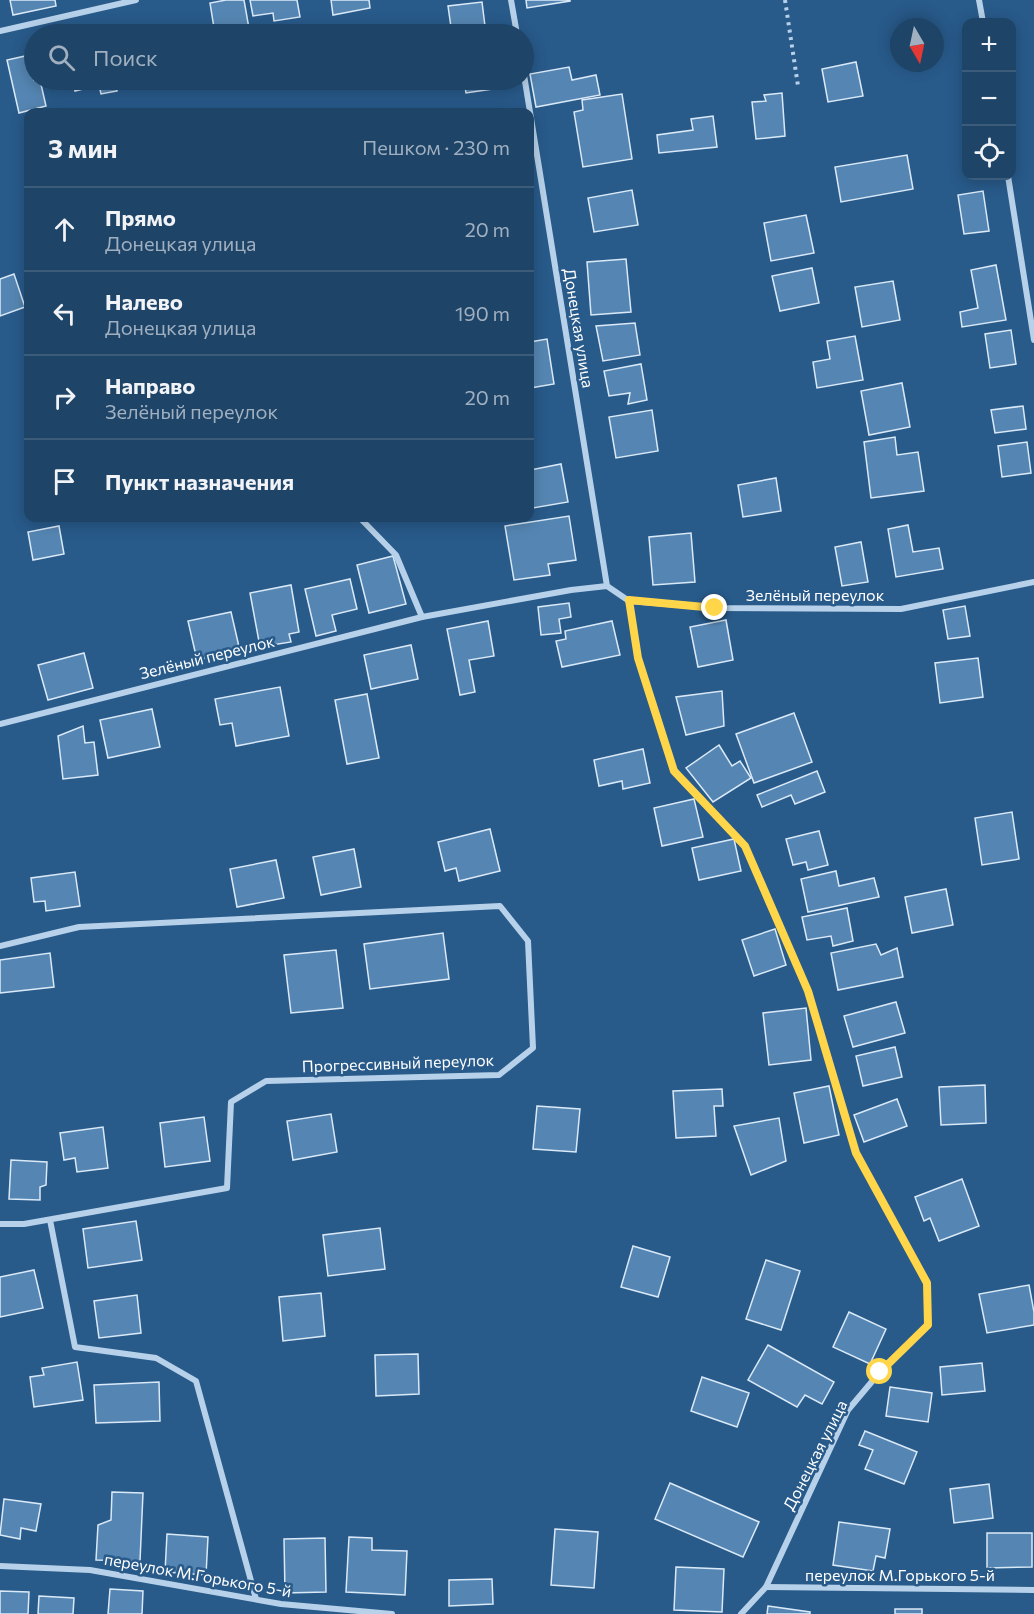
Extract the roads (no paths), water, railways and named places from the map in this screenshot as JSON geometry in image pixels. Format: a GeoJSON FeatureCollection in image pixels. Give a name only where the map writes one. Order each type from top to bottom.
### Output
{"type":"FeatureCollection","features":[{"type":"Feature","properties":{"kind":"street"},"geometry":{"type":"LineString","coordinates":[[31,24],[136,0]]}},
{"type":"Feature","properties":{"kind":"street"},"geometry":{"type":"LineString","coordinates":[[511,0],[515,24]]}},
{"type":"Feature","properties":{"kind":"street"},"geometry":{"type":"LineString","coordinates":[[979,0],[982,18]]}},
{"type":"Feature","properties":{"kind":"street"},"geometry":{"type":"LineString","coordinates":[[0,31],[24,26]]}},
{"type":"Feature","properties":{"kind":"street","name":"Донецкая улица"},"geometry":{"type":"LineString","coordinates":[[526,90],[529,108]]}},
{"type":"Feature","properties":{"kind":"street","name":"Донецкая улица"},"geometry":{"type":"LineString","coordinates":[[534,137],[607,586]]}},
{"type":"Feature","properties":{"kind":"street"},"geometry":{"type":"LineString","coordinates":[[1009,180],[1034,340]]}},
{"type":"Feature","properties":{"kind":"street"},"geometry":{"type":"LineString","coordinates":[[364,522],[396,555],[422,617]]}},
{"type":"Feature","properties":{"kind":"street","name":"Зелёный переулок"},"geometry":{"type":"LineString","coordinates":[[0,724],[422,617],[571,590],[607,586],[629,600],[715,608],[901,609],[1034,582]]}},
{"type":"Feature","properties":{"kind":"street","name":"Донецкая улица"},"geometry":{"type":"LineString","coordinates":[[629,600],[638,658],[674,771],[745,846],[808,991],[856,1153],[927,1283],[928,1325],[880,1372],[848,1410],[766,1587],[741,1614]]}},
{"type":"Feature","properties":{"kind":"street","name":"Прогрессивный переулок"},"geometry":{"type":"LineString","coordinates":[[0,946],[79,927],[500,906],[528,941],[533,1048],[499,1075],[266,1082],[231,1102],[226,1188],[50,1220],[24,1224],[0,1224]]}},
{"type":"Feature","properties":{"kind":"street"},"geometry":{"type":"LineString","coordinates":[[50,1220],[75,1347],[156,1358],[196,1381],[256,1599]]}},
{"type":"Feature","properties":{"kind":"street","name":"переулок М.Горького 5-й"},"geometry":{"type":"LineString","coordinates":[[0,1566],[90,1570],[281,1604],[392,1614]]}},
{"type":"Feature","properties":{"kind":"street","name":"переулок М.Горького 5-й"},"geometry":{"type":"LineString","coordinates":[[766,1587],[1034,1590]]}}]}
